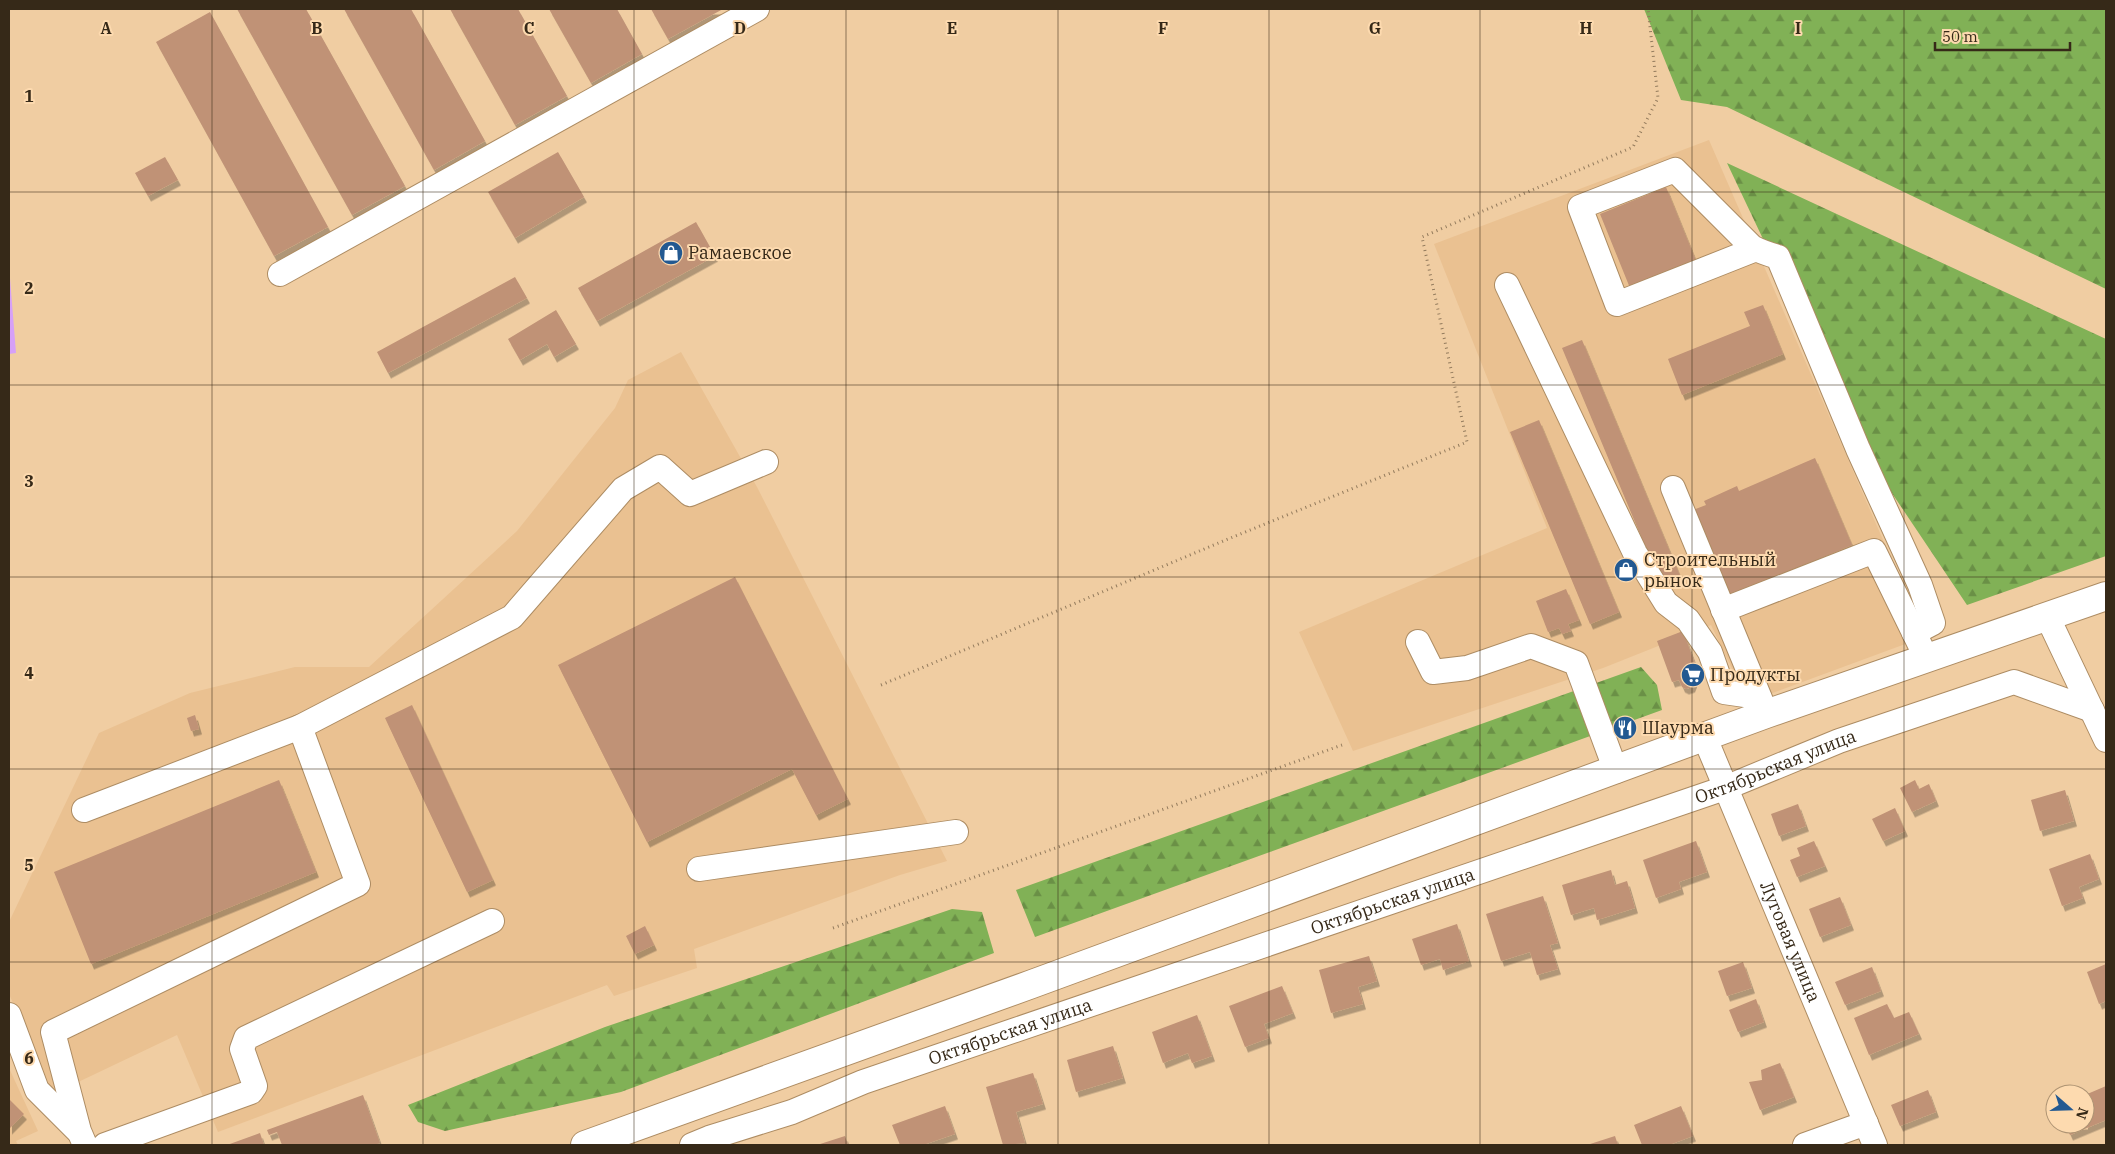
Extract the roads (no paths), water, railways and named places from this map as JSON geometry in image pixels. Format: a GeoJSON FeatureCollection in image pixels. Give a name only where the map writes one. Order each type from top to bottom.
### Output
{"type":"FeatureCollection","features":[{"type":"Feature","properties":{"kind":"main road"},"geometry":{"type":"LineString","coordinates":[[585,1145],[1705,738],[1763,705],[1927,659],[2106,596]]}},
{"type":"Feature","properties":{"kind":"street"},"geometry":{"type":"LineString","coordinates":[[280,274],[758,9]]}},
{"type":"Feature","properties":{"kind":"street"},"geometry":{"type":"LineString","coordinates":[[1756,249],[1617,304],[1580,207],[1675,170],[1756,249],[1778,257],[1858,449],[1920,585],[1933,623],[1914,633]]}},
{"type":"Feature","properties":{"kind":"street"},"geometry":{"type":"LineString","coordinates":[[1507,285],[1635,553],[1666,603],[1688,620],[1710,652],[1724,692],[1763,705]]}},
{"type":"Feature","properties":{"kind":"street"},"geometry":{"type":"LineString","coordinates":[[84,810],[300,727],[512,617],[623,489],[660,467],[690,494],[766,462]]}},
{"type":"Feature","properties":{"kind":"street"},"geometry":{"type":"LineString","coordinates":[[1673,488],[1763,705]]}},
{"type":"Feature","properties":{"kind":"street"},"geometry":{"type":"LineString","coordinates":[[1723,610],[1874,551],[1927,659]]}},
{"type":"Feature","properties":{"kind":"street"},"geometry":{"type":"LineString","coordinates":[[2048,618],[2106,740]]}},
{"type":"Feature","properties":{"kind":"street"},"geometry":{"type":"LineString","coordinates":[[1418,642],[1433,672],[1467,668],[1531,646],[1576,663],[1616,771]]}},
{"type":"Feature","properties":{"kind":"street","name":"Октябрьская улица"},"geometry":{"type":"LineString","coordinates":[[692,1145],[792,1112],[863,1082],[1725,788],[1839,741],[2014,682],[2092,710]]}},
{"type":"Feature","properties":{"kind":"street"},"geometry":{"type":"LineString","coordinates":[[82,1138],[53,1032],[358,884],[300,727]]}},
{"type":"Feature","properties":{"kind":"street","name":"Луговая улица"},"geometry":{"type":"LineString","coordinates":[[1705,738],[1875,1145]]}},
{"type":"Feature","properties":{"kind":"street"},"geometry":{"type":"LineString","coordinates":[[699,869],[956,832]]}},
{"type":"Feature","properties":{"kind":"street"},"geometry":{"type":"LineString","coordinates":[[105,1145],[251,1092],[255,1086],[242,1049],[246,1038],[492,921]]}},
{"type":"Feature","properties":{"kind":"street"},"geometry":{"type":"LineString","coordinates":[[9,1015],[37,1090],[82,1138]]}},
{"type":"Feature","properties":{"kind":"street"},"geometry":{"type":"LineString","coordinates":[[1805,1145],[1866,1123]]}},
{"type":"Feature","properties":{"kind":"place","name":"Рамаевское"},"geometry":{"type":"Point","coordinates":[671,253]}},
{"type":"Feature","properties":{"kind":"place","name":"Строительный рынок"},"geometry":{"type":"Point","coordinates":[1626,570]}},
{"type":"Feature","properties":{"kind":"place","name":"Продукты"},"geometry":{"type":"Point","coordinates":[1693,675]}},
{"type":"Feature","properties":{"kind":"place","name":"Шаурма"},"geometry":{"type":"Point","coordinates":[1625,728]}}]}
